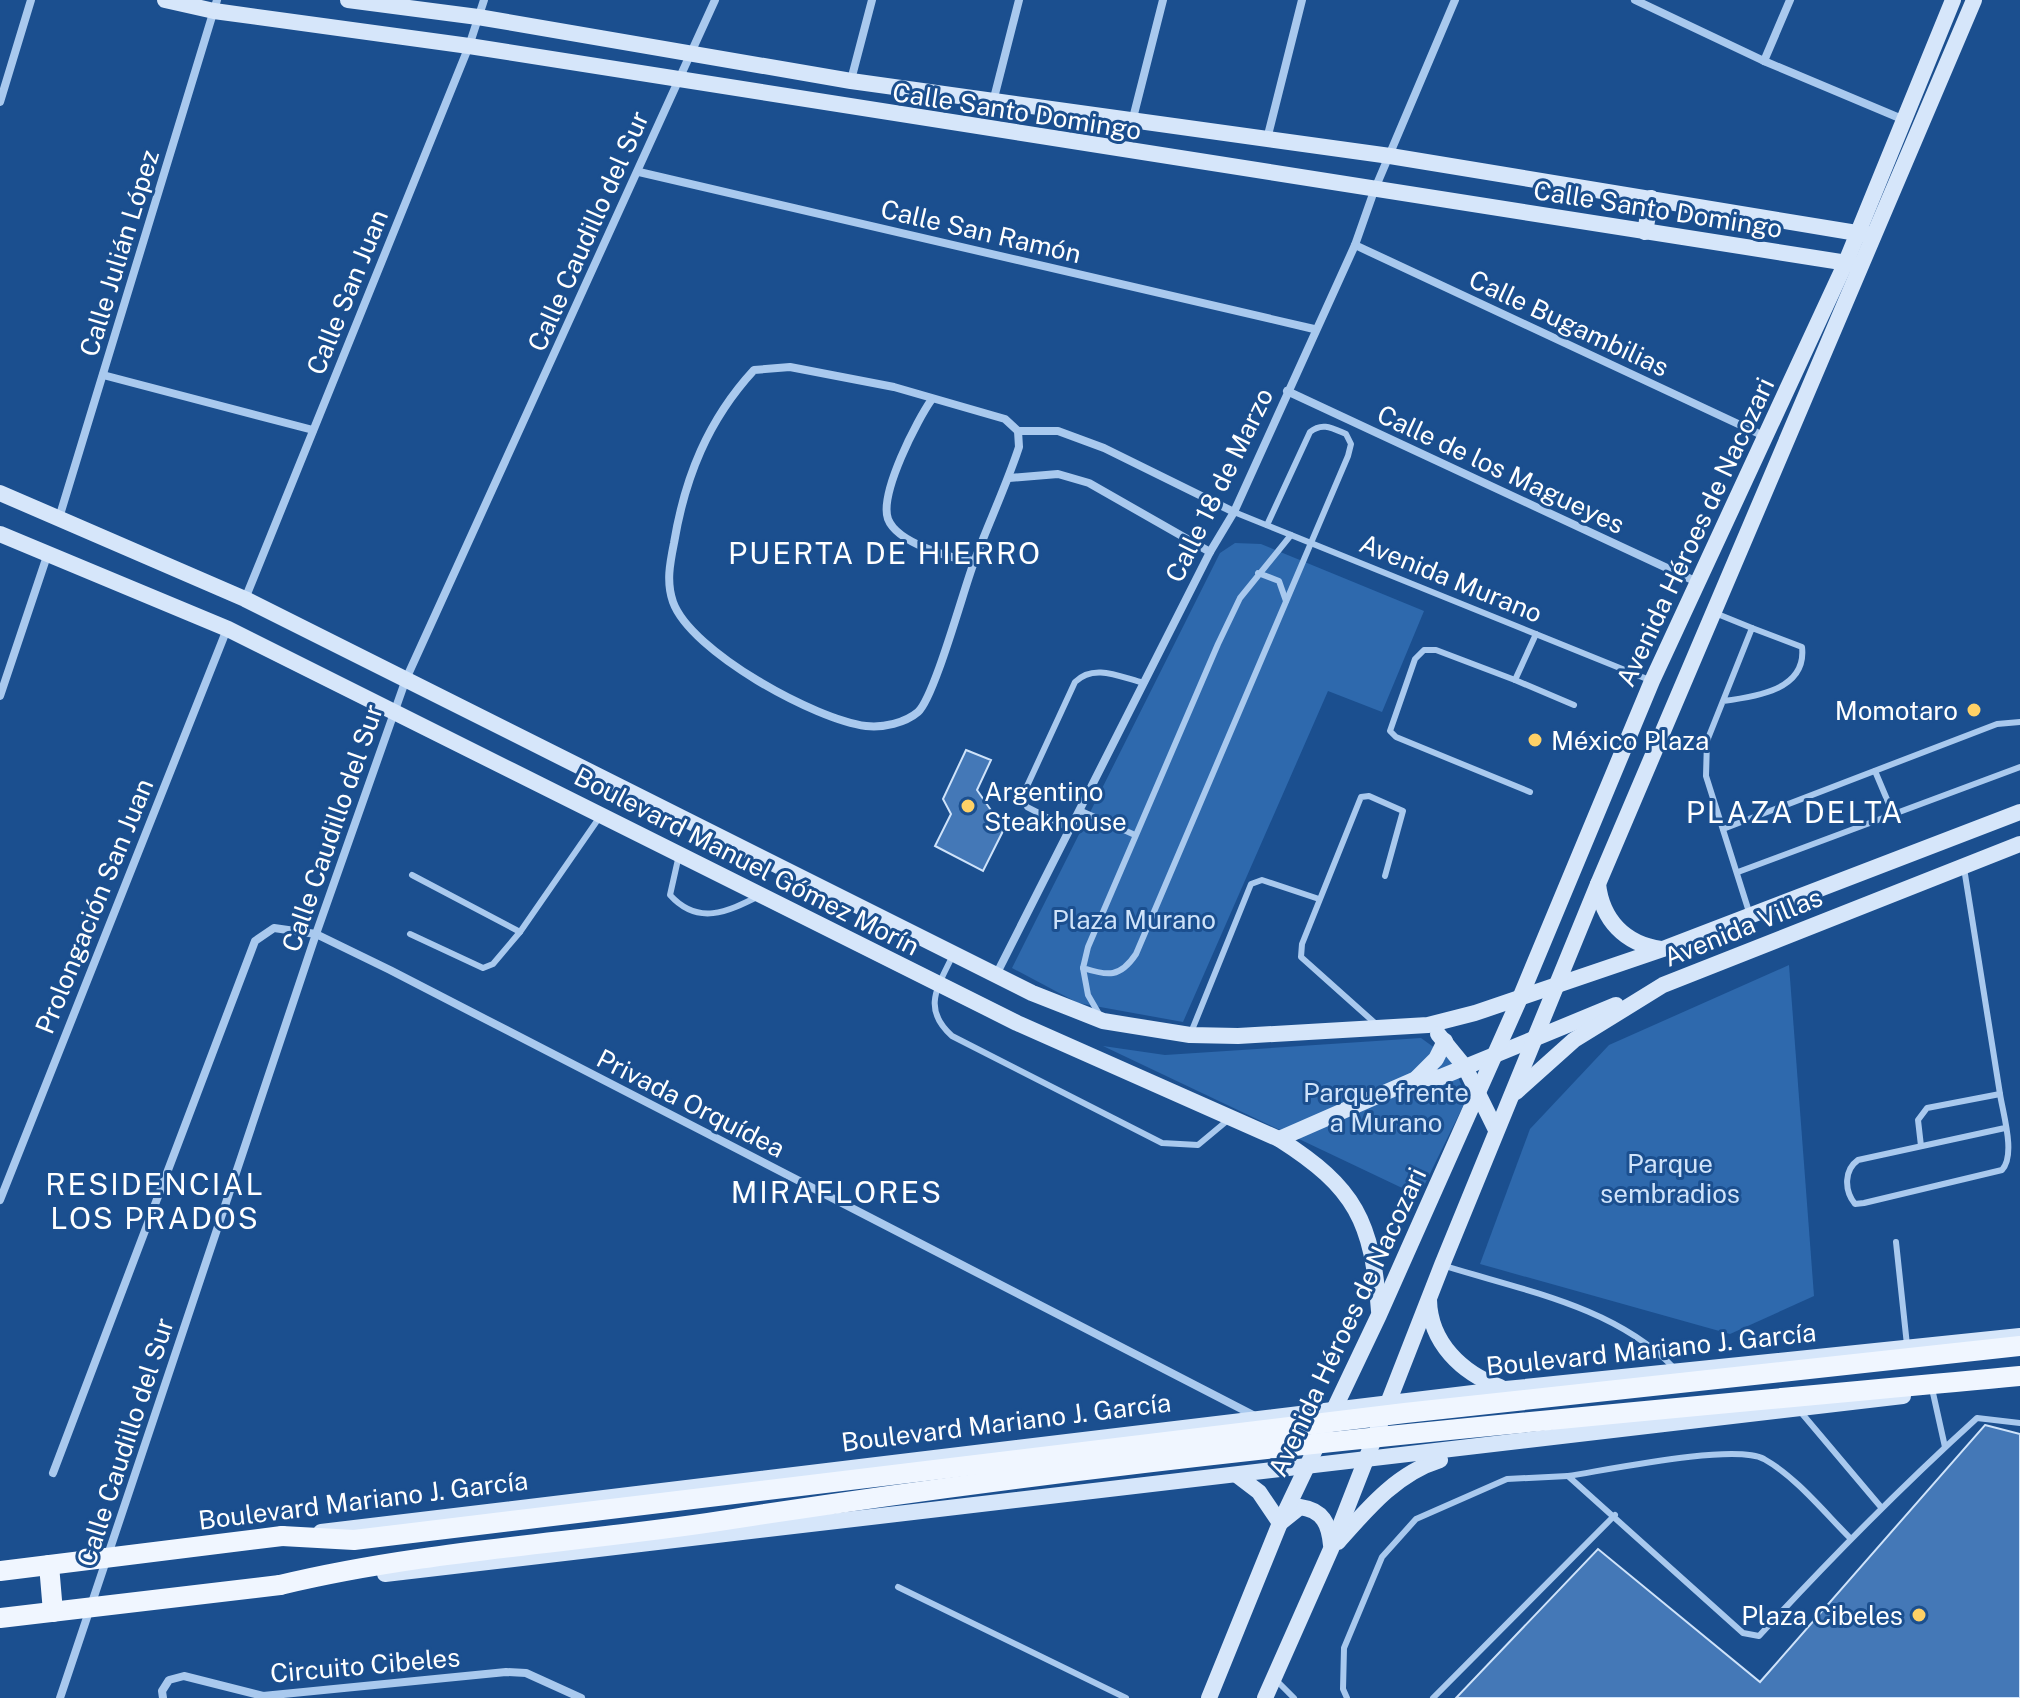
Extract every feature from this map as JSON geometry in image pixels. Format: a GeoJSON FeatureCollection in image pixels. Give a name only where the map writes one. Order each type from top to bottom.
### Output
{"type":"FeatureCollection","features":[{"type":"Feature","properties":{"kind":"main road","name":"Calle Santo Domingo"},"geometry":{"type":"LineString","coordinates":[[165,0],[1855,264]]}},
{"type":"Feature","properties":{"kind":"main road","name":"Calle Santo Domingo"},"geometry":{"type":"LineString","coordinates":[[348,0],[478,17],[851,81],[994,98],[1390,156],[1866,234]]}},
{"type":"Feature","properties":{"kind":"main road","name":"Avenida Héroes de Nacozari"},"geometry":{"type":"LineString","coordinates":[[1265,1698],[1331,1549],[1496,1130],[1714,612],[1855,264],[1902,119],[1953,0]]}},
{"type":"Feature","properties":{"kind":"main road","name":"Avenida Héroes de Nacozari"},"geometry":{"type":"LineString","coordinates":[[1866,234],[1974,0]]}},
{"type":"Feature","properties":{"kind":"main road"},"geometry":{"type":"LineString","coordinates":[[1645,232],[1651,198]]}},
{"type":"Feature","properties":{"kind":"main road","name":"Avenida Héroes de Nacozari"},"geometry":{"type":"LineString","coordinates":[[1209,1698],[1280,1523],[1379,1315],[1520,998],[1652,681],[1766,437],[1855,264]]}},
{"type":"Feature","properties":{"kind":"main road","name":"Boulevard Manuel Gómez Morín"},"geometry":{"type":"LineString","coordinates":[[0,493],[245,599],[995,976],[1103,1021],[1190,1035],[1381,1030],[1428,1025],[1520,998]]}},
{"type":"Feature","properties":{"kind":"main road","name":"Boulevard Manuel Gómez Morín"},"geometry":{"type":"LineString","coordinates":[[0,534],[228,629],[1017,1023],[1279,1139],[1309,1158],[1338,1184],[1355,1206],[1368,1233],[1373,1255],[1379,1315]]}},
{"type":"Feature","properties":{"kind":"main road","name":"Avenida Villas"},"geometry":{"type":"LineString","coordinates":[[1520,998],[1750,917],[2020,812]]}},
{"type":"Feature","properties":{"kind":"main road","name":"Avenida Villas"},"geometry":{"type":"LineString","coordinates":[[1510,1099],[1541,1066],[1574,1040],[1663,985],[2020,844]]}},
{"type":"Feature","properties":{"kind":"main road"},"geometry":{"type":"LineString","coordinates":[[1598,884],[1605,912],[1623,935],[1649,947],[1663,949]]}},
{"type":"Feature","properties":{"kind":"main road"},"geometry":{"type":"LineString","coordinates":[[1279,1139],[1416,1079],[1441,1077],[1663,985]]}},
{"type":"Feature","properties":{"kind":"main road"},"geometry":{"type":"LineString","coordinates":[[1428,1025],[1465,1067],[1496,1130]]}},
{"type":"Feature","properties":{"kind":"main road"},"geometry":{"type":"LineString","coordinates":[[1416,1079],[1436,1059],[1445,1041]]}},
{"type":"Feature","properties":{"kind":"main road"},"geometry":{"type":"LineString","coordinates":[[1429,1297],[1439,1338],[1455,1361],[1478,1379],[1506,1389]]}},
{"type":"Feature","properties":{"kind":"main road","name":"Boulevard Mariano J. García"},"geometry":{"type":"LineString","coordinates":[[0,1571],[1506,1389],[2020,1336]]}},
{"type":"Feature","properties":{"kind":"main road"},"geometry":{"type":"LineString","coordinates":[[282,1536],[354,1540],[1329,1421],[2020,1346]]}},
{"type":"Feature","properties":{"kind":"main road"},"geometry":{"type":"LineString","coordinates":[[280,1585],[357,1567],[732,1519],[911,1490],[1613,1412],[2020,1376]]}},
{"type":"Feature","properties":{"kind":"main road"},"geometry":{"type":"LineString","coordinates":[[0,1618],[2020,1384]]}},
{"type":"Feature","properties":{"kind":"main road"},"geometry":{"type":"LineString","coordinates":[[1022,1446],[1032,1500]]}},
{"type":"Feature","properties":{"kind":"main road"},"geometry":{"type":"LineString","coordinates":[[1331,1549],[1392,1486],[1422,1466],[1482,1448]]}},
{"type":"Feature","properties":{"kind":"main road"},"geometry":{"type":"LineString","coordinates":[[1238,1476],[1259,1492],[1280,1523],[1300,1507],[1317,1511],[1330,1530],[1331,1549]]}},
{"type":"Feature","properties":{"kind":"main road"},"geometry":{"type":"LineString","coordinates":[[49,1565],[53,1612]]}},
{"type":"Feature","properties":{"kind":"street"},"geometry":{"type":"LineString","coordinates":[[0,102],[31,0]]}},
{"type":"Feature","properties":{"kind":"street","name":"Calle San Juan"},"geometry":{"type":"LineString","coordinates":[[245,599],[469,46],[484,0]]}},
{"type":"Feature","properties":{"kind":"street","name":"Calle Caudillo del Sur"},"geometry":{"type":"LineString","coordinates":[[60,1698],[316,934],[406,679],[639,172],[687,55],[715,0]]}},
{"type":"Feature","properties":{"kind":"street"},"geometry":{"type":"LineString","coordinates":[[851,81],[872,0]]}},
{"type":"Feature","properties":{"kind":"street"},"geometry":{"type":"LineString","coordinates":[[994,98],[1019,0]]}},
{"type":"Feature","properties":{"kind":"street"},"geometry":{"type":"LineString","coordinates":[[1133,118],[1163,0]]}},
{"type":"Feature","properties":{"kind":"street"},"geometry":{"type":"LineString","coordinates":[[1266,140],[1302,0]]}},
{"type":"Feature","properties":{"kind":"street"},"geometry":{"type":"LineString","coordinates":[[1442,0],[1455,1]]}},
{"type":"Feature","properties":{"kind":"street"},"geometry":{"type":"LineString","coordinates":[[1635,0],[1764,61],[1902,119]]}},
{"type":"Feature","properties":{"kind":"street"},"geometry":{"type":"LineString","coordinates":[[1764,61],[1790,0]]}},
{"type":"Feature","properties":{"kind":"street","name":"Calle 18 de Marzo"},"geometry":{"type":"LineString","coordinates":[[995,976],[1210,552],[1234,512],[1314,329],[1355,245],[1374,191],[1455,1]]}},
{"type":"Feature","properties":{"kind":"street","name":"Calle Julián López"},"geometry":{"type":"LineString","coordinates":[[59,518],[216,6]]}},
{"type":"Feature","properties":{"kind":"street","name":"Calle San Ramón"},"geometry":{"type":"LineString","coordinates":[[639,172],[1314,329]]}},
{"type":"Feature","properties":{"kind":"street","name":"Calle Bugambilias"},"geometry":{"type":"LineString","coordinates":[[1355,245],[1766,437]]}},
{"type":"Feature","properties":{"kind":"street"},"geometry":{"type":"LineString","coordinates":[[1018,431],[1019,447],[1009,478],[974,561],[949,641],[920,711],[894,724],[866,726],[826,713],[732,667],[689,628],[674,603],[668,577],[682,496],[704,441],[734,392],[754,370],[790,367],[894,387],[1005,419],[1018,431],[1058,431],[1104,448],[1234,512]]}},
{"type":"Feature","properties":{"kind":"street"},"geometry":{"type":"LineString","coordinates":[[103,375],[313,430]]}},
{"type":"Feature","properties":{"kind":"street","name":"Calle de los Magueyes"},"geometry":{"type":"LineString","coordinates":[[1287,391],[1698,582]]}},
{"type":"Feature","properties":{"kind":"street"},"geometry":{"type":"LineString","coordinates":[[932,399],[918,419],[886,502],[888,521],[900,534],[949,559],[974,561]]}},
{"type":"Feature","properties":{"kind":"street"},"geometry":{"type":"LineString","coordinates":[[1009,478],[1058,474],[1089,483],[1210,552]]}},
{"type":"Feature","properties":{"kind":"street"},"geometry":{"type":"LineString","coordinates":[[0,696],[48,553]]}},
{"type":"Feature","properties":{"kind":"street","name":"Prolongación San Juan"},"geometry":{"type":"LineString","coordinates":[[0,1200],[228,629]]}},
{"type":"Feature","properties":{"kind":"street","name":"Privada Orquídea"},"geometry":{"type":"LineString","coordinates":[[53,1473],[255,941],[274,928],[316,934],[1259,1418]]}},
{"type":"Feature","properties":{"kind":"street","name":"Circuito Cibeles"},"geometry":{"type":"LineString","coordinates":[[163,1698],[162,1691],[169,1680],[184,1676],[262,1697],[506,1672],[526,1673],[581,1698]]}},
{"type":"Feature","properties":{"kind":"lane"},"geometry":{"type":"LineString","coordinates":[[1083,968],[1108,976],[1125,971],[1136,954],[1313,544],[1351,444],[1346,434],[1326,426],[1318,426],[1310,432],[1267,525]]}},
{"type":"Feature","properties":{"kind":"lane","name":"Avenida Murano"},"geometry":{"type":"LineString","coordinates":[[1234,512],[1652,681]]}},
{"type":"Feature","properties":{"kind":"lane"},"geometry":{"type":"LineString","coordinates":[[1103,1021],[1088,995],[1083,968],[1135,835],[1240,598],[1291,535]]}},
{"type":"Feature","properties":{"kind":"lane"},"geometry":{"type":"LineString","coordinates":[[1258,573],[1279,581],[1287,601]]}},
{"type":"Feature","properties":{"kind":"lane"},"geometry":{"type":"LineString","coordinates":[[1714,612],[1802,647],[1803,658],[1798,673],[1761,696],[1723,701]]}},
{"type":"Feature","properties":{"kind":"lane"},"geometry":{"type":"LineString","coordinates":[[1750,917],[1706,776],[1707,741],[1752,628]]}},
{"type":"Feature","properties":{"kind":"lane"},"geometry":{"type":"LineString","coordinates":[[1515,680],[1536,634]]}},
{"type":"Feature","properties":{"kind":"lane"},"geometry":{"type":"LineString","coordinates":[[1530,792],[1396,737],[1390,731],[1415,659],[1424,650],[1436,650],[1574,705]]}},
{"type":"Feature","properties":{"kind":"lane"},"geometry":{"type":"LineString","coordinates":[[1070,829],[1027,807],[1022,797],[1075,682],[1085,673],[1098,671],[1144,683]]}},
{"type":"Feature","properties":{"kind":"lane"},"geometry":{"type":"LineString","coordinates":[[1723,829],[1997,724],[2020,722]]}},
{"type":"Feature","properties":{"kind":"lane"},"geometry":{"type":"LineString","coordinates":[[1738,872],[2020,767]]}},
{"type":"Feature","properties":{"kind":"lane"},"geometry":{"type":"LineString","coordinates":[[1875,771],[1894,816]]}},
{"type":"Feature","properties":{"kind":"lane"},"geometry":{"type":"LineString","coordinates":[[1381,1030],[1301,957],[1319,899],[1361,797],[1369,796],[1403,811],[1385,876]]}},
{"type":"Feature","properties":{"kind":"lane"},"geometry":{"type":"LineString","coordinates":[[1079,810],[1135,835]]}},
{"type":"Feature","properties":{"kind":"lane"},"geometry":{"type":"LineString","coordinates":[[410,934],[483,968],[493,964],[540,908],[601,815]]}},
{"type":"Feature","properties":{"kind":"lane"},"geometry":{"type":"LineString","coordinates":[[679,855],[670,895],[702,914],[723,914],[760,895]]}},
{"type":"Feature","properties":{"kind":"lane"},"geometry":{"type":"LineString","coordinates":[[1964,865],[2000,1094],[2005,1128],[2008,1157],[2002,1170],[1855,1204],[1847,1175],[1849,1166],[1858,1160],[2005,1128]]}},
{"type":"Feature","properties":{"kind":"lane"},"geometry":{"type":"LineString","coordinates":[[412,875],[520,932]]}},
{"type":"Feature","properties":{"kind":"lane"},"geometry":{"type":"LineString","coordinates":[[1190,1035],[1251,884],[1262,880],[1319,899]]}},
{"type":"Feature","properties":{"kind":"lane"},"geometry":{"type":"LineString","coordinates":[[953,954],[939,984],[933,1011],[939,1024],[952,1036],[1162,1143],[1198,1145],[1231,1118]]}},
{"type":"Feature","properties":{"kind":"lane"},"geometry":{"type":"LineString","coordinates":[[1921,1146],[1918,1120],[1927,1108],[2000,1094]]}},
{"type":"Feature","properties":{"kind":"lane"},"geometry":{"type":"LineString","coordinates":[[1896,1242],[1907,1348]]}},
{"type":"Feature","properties":{"kind":"lane"},"geometry":{"type":"LineString","coordinates":[[1442,1265],[1597,1315],[1629,1330],[1656,1349],[1679,1373]]}},
{"type":"Feature","properties":{"kind":"lane"},"geometry":{"type":"LineString","coordinates":[[1783,1361],[1797,1409],[1880,1506]]}},
{"type":"Feature","properties":{"kind":"lane"},"geometry":{"type":"LineString","coordinates":[[1933,1393],[1945,1447]]}},
{"type":"Feature","properties":{"kind":"lane"},"geometry":{"type":"LineString","coordinates":[[1568,1476],[1743,1633],[1759,1636],[1880,1506],[1977,1418],[2020,1423]]}},
{"type":"Feature","properties":{"kind":"lane"},"geometry":{"type":"LineString","coordinates":[[1347,1698],[1343,1689],[1344,1648],[1382,1557],[1416,1519],[1507,1479],[1568,1476],[1715,1455],[1755,1456],[1797,1486],[1850,1538]]}},
{"type":"Feature","properties":{"kind":"lane"},"geometry":{"type":"LineString","coordinates":[[1433,1698],[1615,1515]]}},
{"type":"Feature","properties":{"kind":"lane"},"geometry":{"type":"LineString","coordinates":[[898,1587],[1126,1698]]}},
{"type":"Feature","properties":{"kind":"lane"},"geometry":{"type":"LineString","coordinates":[[1274,1677],[1294,1698]]}},
{"type":"Feature","properties":{"kind":"green space","name":"Plaza Murano"},"geometry":{"type":"Polygon","coordinates":[[[1235,543],[1261,544],[1424,611],[1382,712],[1328,691],[1183,1022],[1078,1003],[1012,968],[1220,553],[1235,543]]]}},
{"type":"Feature","properties":{"kind":"green space","name":"Parque sembradios"},"geometry":{"type":"Polygon","coordinates":[[[1789,965],[1814,1296],[1730,1334],[1480,1264],[1530,1129],[1609,1045],[1789,965]]]}},
{"type":"Feature","properties":{"kind":"green space","name":"Parque frente a Murano"},"geometry":{"type":"Polygon","coordinates":[[[1421,1038],[1450,1059],[1467,1098],[1419,1196],[1103,1046],[1165,1055],[1421,1038]]]}},
{"type":"Feature","properties":{"kind":"building","name":"Argentino Steakhouse"},"geometry":{"type":"Polygon","coordinates":[[[966,750],[991,760],[977,790],[1004,829],[983,871],[935,846],[951,814],[943,799],[966,750]]]}},
{"type":"Feature","properties":{"kind":"building","name":"Plaza Cibeles"},"geometry":{"type":"Polygon","coordinates":[[[1985,1425],[2020,1434],[2020,1698],[1456,1698],[1598,1549],[1760,1682],[1985,1425]]]}},
{"type":"Feature","properties":{"kind":"place","name":"Momotaro"},"geometry":{"type":"Point","coordinates":[1974,710]}},
{"type":"Feature","properties":{"kind":"place","name":"México Plaza"},"geometry":{"type":"Point","coordinates":[1535,740]}},
{"type":"Feature","properties":{"kind":"place","name":"Argentino Steakhouse"},"geometry":{"type":"Point","coordinates":[968,806]}},
{"type":"Feature","properties":{"kind":"place","name":"Plaza Cibeles"},"geometry":{"type":"Point","coordinates":[1919,1615]}},
{"type":"Feature","properties":{"kind":"district","name":"PUERTA DE HIERRO"},"geometry":{"type":"Point","coordinates":[885,553]}},
{"type":"Feature","properties":{"kind":"district","name":"PLAZA DELTA"},"geometry":{"type":"Point","coordinates":[1795,812]}},
{"type":"Feature","properties":{"kind":"district","name":"MIRAFLORES"},"geometry":{"type":"Point","coordinates":[837,1192]}},
{"type":"Feature","properties":{"kind":"district","name":"RESIDENCIAL LOS PRADOS"},"geometry":{"type":"Point","coordinates":[155,1201]}}]}
